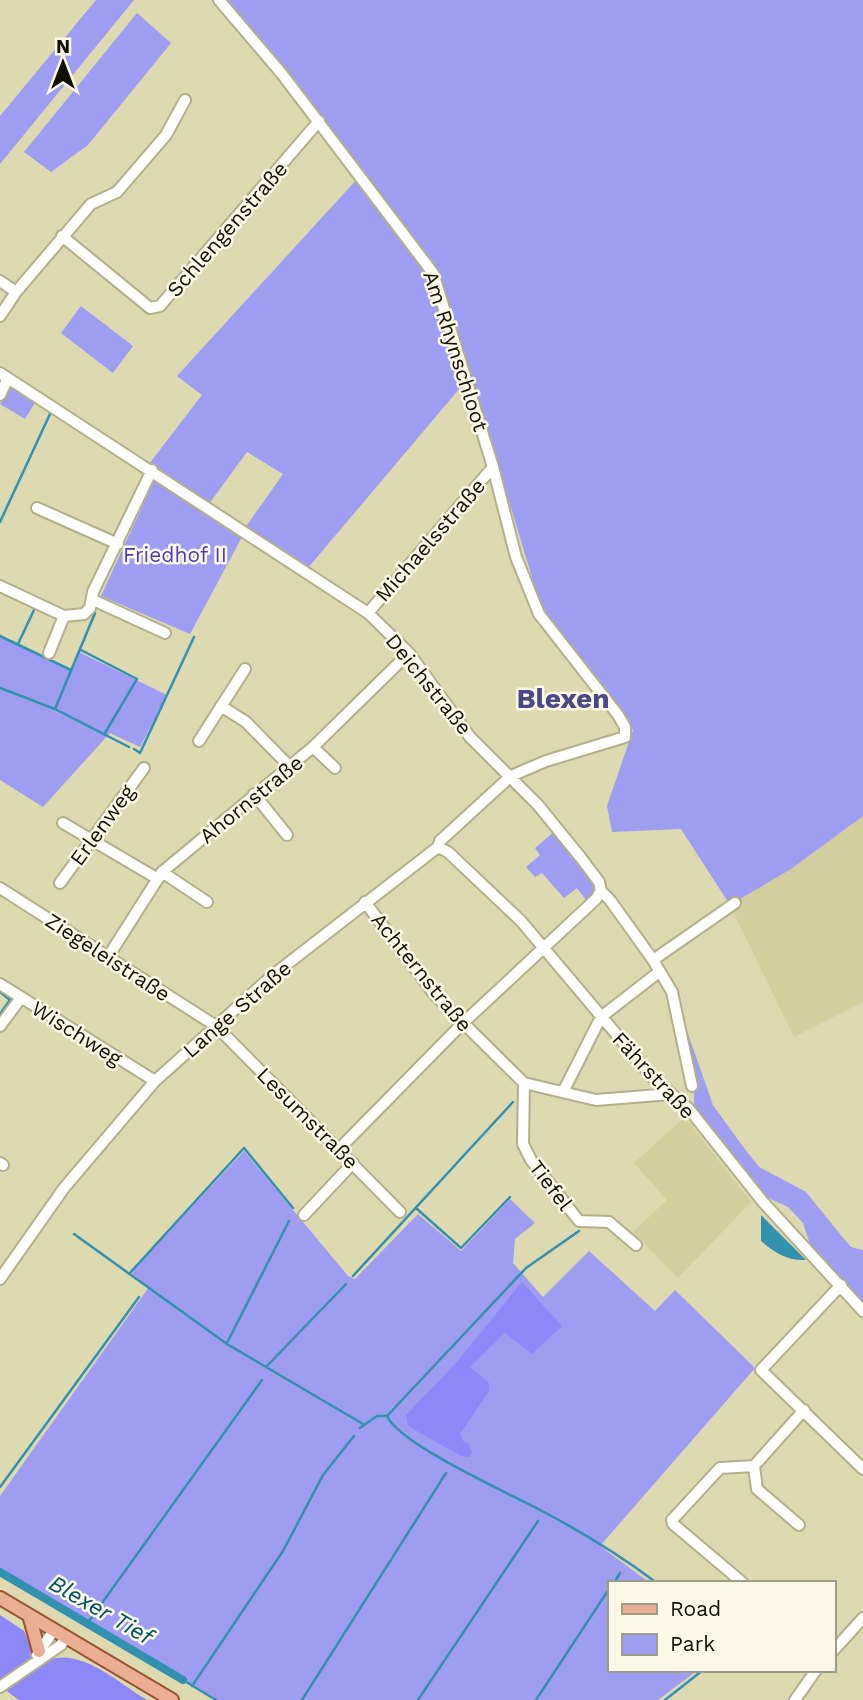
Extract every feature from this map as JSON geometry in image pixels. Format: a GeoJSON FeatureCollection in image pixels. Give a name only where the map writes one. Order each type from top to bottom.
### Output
{"type":"FeatureCollection","features":[{"type":"Feature","properties":{"kind":"main road"},"geometry":{"type":"LineString","coordinates":[[0,1598],[172,1700]]}},
{"type":"Feature","properties":{"kind":"main road"},"geometry":{"type":"LineString","coordinates":[[29,1615],[39,1651]]}},
{"type":"Feature","properties":{"kind":"street","name":"Am Rhynschloot"},"geometry":{"type":"LineString","coordinates":[[219,0],[319,121],[433,272],[493,467],[516,557],[539,614],[618,715],[625,727],[625,737]]}},
{"type":"Feature","properties":{"kind":"street"},"geometry":{"type":"LineString","coordinates":[[0,316],[16,292],[91,204],[117,192],[166,135],[186,100]]}},
{"type":"Feature","properties":{"kind":"street","name":"Schlengenstraße"},"geometry":{"type":"LineString","coordinates":[[62,236],[150,308],[160,306],[319,121]]}},
{"type":"Feature","properties":{"kind":"street"},"geometry":{"type":"LineString","coordinates":[[0,281],[16,292]]}},
{"type":"Feature","properties":{"kind":"street"},"geometry":{"type":"LineString","coordinates":[[0,394],[4,375]]}},
{"type":"Feature","properties":{"kind":"street","name":"Deichstraße"},"geometry":{"type":"LineString","coordinates":[[4,375],[368,613],[409,653],[470,737],[511,776],[581,858],[599,882],[601,891],[653,960],[672,992],[692,1086]]}},
{"type":"Feature","properties":{"kind":"street","name":"Michaelsstraße"},"geometry":{"type":"LineString","coordinates":[[368,613],[493,467]]}},
{"type":"Feature","properties":{"kind":"street"},"geometry":{"type":"LineString","coordinates":[[0,586],[64,616],[85,614],[152,470]]}},
{"type":"Feature","properties":{"kind":"street"},"geometry":{"type":"LineString","coordinates":[[37,508],[118,544]]}},
{"type":"Feature","properties":{"kind":"street"},"geometry":{"type":"LineString","coordinates":[[93,600],[165,633]]}},
{"type":"Feature","properties":{"kind":"street"},"geometry":{"type":"LineString","coordinates":[[49,653],[64,616]]}},
{"type":"Feature","properties":{"kind":"street","name":"Ahornstraße"},"geometry":{"type":"LineString","coordinates":[[108,957],[160,876],[313,747],[409,653]]}},
{"type":"Feature","properties":{"kind":"street"},"geometry":{"type":"LineString","coordinates":[[199,741],[245,669]]}},
{"type":"Feature","properties":{"kind":"street"},"geometry":{"type":"LineString","coordinates":[[221,706],[246,722],[290,767]]}},
{"type":"Feature","properties":{"kind":"street","name":"Lange Straße"},"geometry":{"type":"LineString","coordinates":[[0,1279],[64,1188],[155,1081],[216,1026],[365,902],[438,847],[440,841],[511,776],[546,761],[625,737]]}},
{"type":"Feature","properties":{"kind":"street"},"geometry":{"type":"LineString","coordinates":[[313,747],[335,768]]}},
{"type":"Feature","properties":{"kind":"street","name":"Erlenweg"},"geometry":{"type":"LineString","coordinates":[[60,883],[144,768]]}},
{"type":"Feature","properties":{"kind":"street"},"geometry":{"type":"LineString","coordinates":[[254,794],[287,835]]}},
{"type":"Feature","properties":{"kind":"street"},"geometry":{"type":"LineString","coordinates":[[63,822],[91,841],[208,902]]}},
{"type":"Feature","properties":{"kind":"street","name":"Fährstraße"},"geometry":{"type":"LineString","coordinates":[[438,847],[448,852],[509,909],[601,1017],[671,1094],[689,1109],[762,1202],[863,1311]]}},
{"type":"Feature","properties":{"kind":"street","name":"Ziegeleistraße"},"geometry":{"type":"LineString","coordinates":[[0,888],[216,1026]]}},
{"type":"Feature","properties":{"kind":"street"},"geometry":{"type":"LineString","coordinates":[[340,1149],[461,1024],[596,899],[601,891]]}},
{"type":"Feature","properties":{"kind":"street","name":"Achternstraße"},"geometry":{"type":"LineString","coordinates":[[365,902],[461,1024],[524,1083]]}},
{"type":"Feature","properties":{"kind":"street"},"geometry":{"type":"LineString","coordinates":[[653,960],[735,903]]}},
{"type":"Feature","properties":{"kind":"street"},"geometry":{"type":"LineString","coordinates":[[563,1092],[601,1017],[659,972]]}},
{"type":"Feature","properties":{"kind":"street","name":"Wischweg"},"geometry":{"type":"LineString","coordinates":[[0,984],[20,999],[155,1081]]}},
{"type":"Feature","properties":{"kind":"street"},"geometry":{"type":"LineString","coordinates":[[0,1026],[20,999]]}},
{"type":"Feature","properties":{"kind":"street","name":"Lesumstraße"},"geometry":{"type":"LineString","coordinates":[[216,1026],[400,1212]]}},
{"type":"Feature","properties":{"kind":"street"},"geometry":{"type":"LineString","coordinates":[[524,1083],[596,1100],[671,1094]]}},
{"type":"Feature","properties":{"kind":"street","name":"Tiefel"},"geometry":{"type":"LineString","coordinates":[[524,1083],[523,1144],[531,1160],[579,1221],[609,1222],[636,1245]]}},
{"type":"Feature","properties":{"kind":"street"},"geometry":{"type":"LineString","coordinates":[[304,1215],[353,1163]]}},
{"type":"Feature","properties":{"kind":"street"},"geometry":{"type":"LineString","coordinates":[[841,1285],[761,1370],[863,1469]]}},
{"type":"Feature","properties":{"kind":"street"},"geometry":{"type":"LineString","coordinates":[[741,1581],[673,1524],[672,1520],[720,1468],[754,1466],[804,1410]]}},
{"type":"Feature","properties":{"kind":"street"},"geometry":{"type":"LineString","coordinates":[[754,1466],[757,1489],[799,1525]]}},
{"type":"Feature","properties":{"kind":"street"},"geometry":{"type":"LineString","coordinates":[[835,1649],[863,1618]]}},
{"type":"Feature","properties":{"kind":"street"},"geometry":{"type":"LineString","coordinates":[[30,1666],[54,1630]]}},
{"type":"Feature","properties":{"kind":"street"},"geometry":{"type":"LineString","coordinates":[[0,1687],[61,1645],[66,1637]]}},
{"type":"Feature","properties":{"kind":"street"},"geometry":{"type":"LineString","coordinates":[[795,1700],[815,1672]]}},
{"type":"Feature","properties":{"kind":"shaded area"},"geometry":{"type":"Polygon","coordinates":[[[863,816],[863,1002],[794,1037],[730,905],[791,869],[863,816]]]}},
{"type":"Feature","properties":{"kind":"shaded area"},"geometry":{"type":"Polygon","coordinates":[[[685,1117],[751,1202],[678,1278],[633,1232],[667,1200],[634,1163],[685,1117]]]}},
{"type":"Feature","properties":{"kind":"shaded area"},"geometry":{"type":"Polygon","coordinates":[[[522,1282],[562,1326],[532,1354],[505,1333],[470,1367],[489,1383],[489,1391],[460,1434],[463,1441],[469,1444],[472,1453],[469,1457],[461,1456],[408,1426],[406,1415],[456,1363],[522,1282]]]}},
{"type":"Feature","properties":{"kind":"shaded area"},"geometry":{"type":"Polygon","coordinates":[[[0,1615],[24,1631],[30,1645],[45,1661],[71,1658],[85,1662],[147,1700],[19,1700],[0,1686],[0,1615]]]}},
{"type":"Feature","properties":{"kind":"green space"},"geometry":{"type":"Polygon","coordinates":[[[96,0],[134,0],[0,164],[0,116],[96,0]]]}},
{"type":"Feature","properties":{"kind":"green space"},"geometry":{"type":"Polygon","coordinates":[[[217,0],[863,0],[863,816],[791,869],[730,905],[681,829],[612,832],[607,806],[633,730],[540,604],[471,375],[307,569],[245,528],[283,474],[247,452],[209,504],[149,464],[202,395],[177,376],[359,177],[217,0]]]}},
{"type":"Feature","properties":{"kind":"green space"},"geometry":{"type":"Polygon","coordinates":[[[137,13],[171,43],[88,145],[51,172],[24,152],[137,13]]]}},
{"type":"Feature","properties":{"kind":"green space"},"geometry":{"type":"Polygon","coordinates":[[[81,306],[133,346],[113,373],[61,333],[81,306]]]}},
{"type":"Feature","properties":{"kind":"green space"},"geometry":{"type":"Polygon","coordinates":[[[11,387],[36,401],[25,419],[0,404],[11,387]]]}},
{"type":"Feature","properties":{"kind":"green space","name":"Friedhof II"},"geometry":{"type":"Polygon","coordinates":[[[154,481],[242,537],[190,634],[101,596],[154,481]]]}},
{"type":"Feature","properties":{"kind":"green space"},"geometry":{"type":"Polygon","coordinates":[[[0,636],[71,670],[79,652],[167,695],[140,747],[110,733],[43,807],[0,780],[0,636]]]}},
{"type":"Feature","properties":{"kind":"green space"},"geometry":{"type":"Polygon","coordinates":[[[555,831],[593,883],[594,893],[586,900],[577,888],[564,898],[542,873],[535,877],[526,867],[540,855],[535,848],[555,831]]]}},
{"type":"Feature","properties":{"kind":"green space"},"geometry":{"type":"Polygon","coordinates":[[[679,1008],[713,1105],[741,1144],[759,1167],[806,1192],[851,1247],[863,1250],[863,1303],[810,1244],[803,1223],[788,1207],[764,1196],[694,1108],[694,1088],[679,1008]]]}},
{"type":"Feature","properties":{"kind":"green space"},"geometry":{"type":"Polygon","coordinates":[[[244,1151],[348,1276],[355,1279],[418,1214],[461,1251],[510,1199],[535,1223],[515,1239],[513,1263],[543,1297],[589,1251],[655,1311],[675,1290],[755,1368],[600,1546],[647,1581],[608,1581],[608,1672],[695,1672],[658,1700],[218,1700],[0,1570],[0,1496],[149,1287],[132,1274],[244,1151]]]}},
{"type":"Feature","properties":{"kind":"water"},"geometry":{"type":"Polygon","coordinates":[[[761,1215],[806,1260],[782,1255],[761,1241],[761,1215]]]}},
{"type":"Feature","properties":{"kind":"waterway"},"geometry":{"type":"LineString","coordinates":[[0,522],[50,414]]}},
{"type":"Feature","properties":{"kind":"waterway"},"geometry":{"type":"LineString","coordinates":[[18,644],[34,610]]}},
{"type":"Feature","properties":{"kind":"waterway"},"geometry":{"type":"LineString","coordinates":[[55,709],[95,613]]}},
{"type":"Feature","properties":{"kind":"waterway"},"geometry":{"type":"LineString","coordinates":[[0,636],[71,670]]}},
{"type":"Feature","properties":{"kind":"waterway"},"geometry":{"type":"LineString","coordinates":[[134,749],[140,753],[194,637]]}},
{"type":"Feature","properties":{"kind":"waterway"},"geometry":{"type":"LineString","coordinates":[[81,650],[137,679],[105,733]]}},
{"type":"Feature","properties":{"kind":"waterway"},"geometry":{"type":"LineString","coordinates":[[0,688],[55,709],[129,747]]}},
{"type":"Feature","properties":{"kind":"waterway"},"geometry":{"type":"LineString","coordinates":[[0,992],[10,1000],[0,1014]]}},
{"type":"Feature","properties":{"kind":"waterway"},"geometry":{"type":"LineString","coordinates":[[353,1276],[513,1102]]}},
{"type":"Feature","properties":{"kind":"waterway"},"geometry":{"type":"LineString","coordinates":[[129,1274],[244,1148],[293,1208]]}},
{"type":"Feature","properties":{"kind":"waterway"},"geometry":{"type":"LineString","coordinates":[[417,1209],[461,1248],[510,1197]]}},
{"type":"Feature","properties":{"kind":"waterway"},"geometry":{"type":"LineString","coordinates":[[227,1343],[289,1221]]}},
{"type":"Feature","properties":{"kind":"waterway"},"geometry":{"type":"LineString","coordinates":[[360,1428],[377,1416],[387,1416],[526,1268],[579,1231]]}},
{"type":"Feature","properties":{"kind":"waterway"},"geometry":{"type":"LineString","coordinates":[[74,1234],[227,1344],[363,1424]]}},
{"type":"Feature","properties":{"kind":"waterway"},"geometry":{"type":"LineString","coordinates":[[266,1367],[346,1284]]}},
{"type":"Feature","properties":{"kind":"waterway"},"geometry":{"type":"LineString","coordinates":[[0,1487],[139,1297]]}},
{"type":"Feature","properties":{"kind":"waterway"},"geometry":{"type":"LineString","coordinates":[[87,1624],[262,1380]]}},
{"type":"Feature","properties":{"kind":"waterway"},"geometry":{"type":"LineString","coordinates":[[387,1416],[396,1428],[412,1441],[572,1527],[654,1581]]}},
{"type":"Feature","properties":{"kind":"waterway"},"geometry":{"type":"LineString","coordinates":[[192,1686],[283,1551],[323,1475],[354,1436]]}},
{"type":"Feature","properties":{"kind":"waterway"},"geometry":{"type":"LineString","coordinates":[[302,1700],[446,1473]]}},
{"type":"Feature","properties":{"kind":"waterway"},"geometry":{"type":"LineString","coordinates":[[418,1700],[538,1521]]}},
{"type":"Feature","properties":{"kind":"waterway","name":"Blexer Tief"},"geometry":{"type":"LineString","coordinates":[[0,1572],[183,1680]]}},
{"type":"Feature","properties":{"kind":"waterway"},"geometry":{"type":"LineString","coordinates":[[615,1581],[620,1573]]}},
{"type":"Feature","properties":{"kind":"waterway"},"geometry":{"type":"LineString","coordinates":[[536,1700],[608,1591]]}},
{"type":"Feature","properties":{"kind":"waterway"},"geometry":{"type":"LineString","coordinates":[[665,1700],[700,1672]]}},
{"type":"Feature","properties":{"kind":"waterway"},"geometry":{"type":"LineString","coordinates":[[183,1680],[216,1700]]}},
{"type":"Feature","properties":{"kind":"district","name":"Blexen"},"geometry":{"type":"Point","coordinates":[563,698]}}]}
